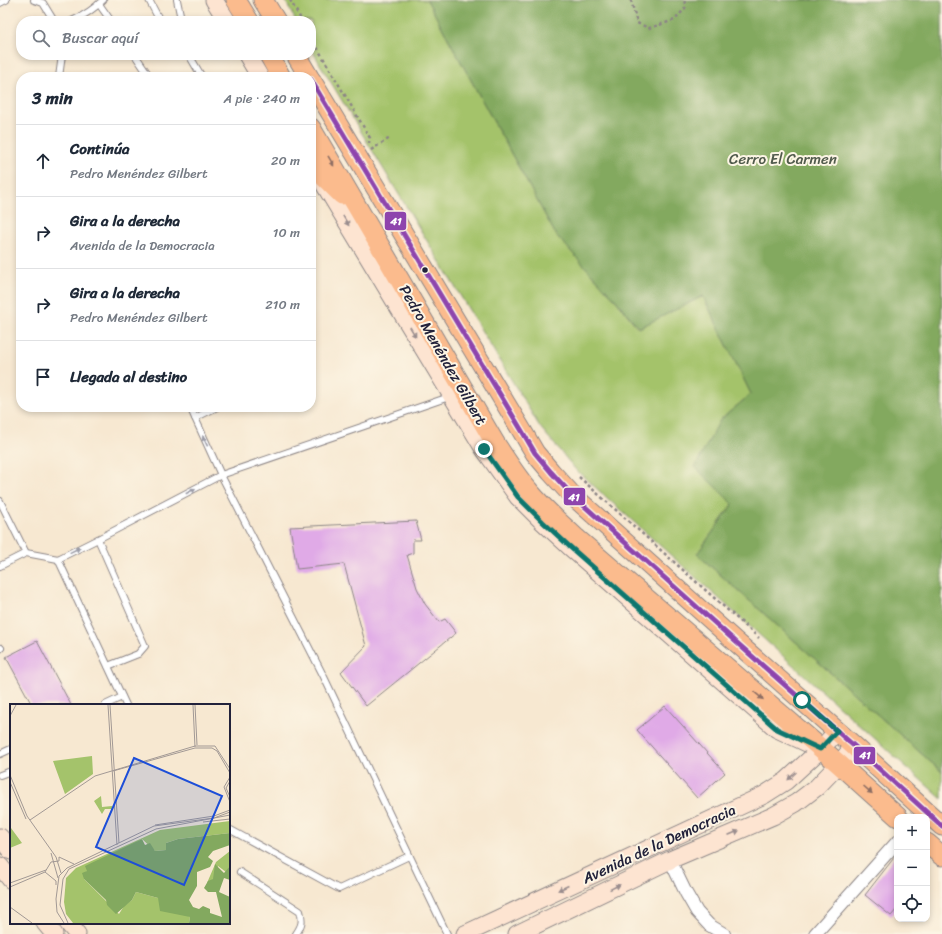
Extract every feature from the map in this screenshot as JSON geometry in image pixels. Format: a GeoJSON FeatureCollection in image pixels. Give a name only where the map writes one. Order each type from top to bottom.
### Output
{"type":"FeatureCollection","features":[{"type":"Feature","properties":{"kind":"main road"},"geometry":{"type":"LineString","coordinates":[[236,0],[246,16]]}},
{"type":"Feature","properties":{"kind":"main road"},"geometry":{"type":"LineString","coordinates":[[263,0],[273,16]]}},
{"type":"Feature","properties":{"kind":"main road"},"geometry":{"type":"LineString","coordinates":[[272,60],[278,72]]}},
{"type":"Feature","properties":{"kind":"main road","name":"Pedro Menéndez Gilbert"},"geometry":{"type":"LineString","coordinates":[[316,89],[525,437],[550,472],[588,510],[942,826]]}},
{"type":"Feature","properties":{"kind":"main road","name":"Pedro Menéndez Gilbert"},"geometry":{"type":"LineString","coordinates":[[316,137],[360,212],[458,394],[530,492],[575,537],[839,764],[895,814]]}},
{"type":"Feature","properties":{"kind":"main road"},"geometry":{"type":"LineString","coordinates":[[316,168],[360,212]]}},
{"type":"Feature","properties":{"kind":"main road"},"geometry":{"type":"LineString","coordinates":[[495,443],[509,485]]}},
{"type":"Feature","properties":{"kind":"main road"},"geometry":{"type":"LineString","coordinates":[[930,845],[942,856]]}},
{"type":"Feature","properties":{"kind":"street"},"geometry":{"type":"LineString","coordinates":[[214,0],[224,16]]}},
{"type":"Feature","properties":{"kind":"street"},"geometry":{"type":"LineString","coordinates":[[270,0],[278,16]]}},
{"type":"Feature","properties":{"kind":"street"},"geometry":{"type":"LineString","coordinates":[[250,60],[257,72]]}},
{"type":"Feature","properties":{"kind":"street","name":"Pedro Menéndez Gilbert"},"geometry":{"type":"LineString","coordinates":[[316,171],[458,394],[484,449],[518,497],[543,522],[777,729],[820,749]]}},
{"type":"Feature","properties":{"kind":"street","name":"Avenida de la Democracia"},"geometry":{"type":"LineString","coordinates":[[465,934],[764,795],[786,781],[837,731]]}},
{"type":"Feature","properties":{"kind":"street","name":"Avenida de la Democracia"},"geometry":{"type":"LineString","coordinates":[[517,934],[670,860],[773,816],[817,787],[854,746]]}},
{"type":"Feature","properties":{"kind":"street"},"geometry":{"type":"LineString","coordinates":[[0,837],[10,850]]}},
{"type":"Feature","properties":{"kind":"street"},"geometry":{"type":"LineString","coordinates":[[815,934],[894,845]]}},
{"type":"Feature","properties":{"kind":"street"},"geometry":{"type":"LineString","coordinates":[[670,860],[697,912],[709,925],[724,934]]}},
{"type":"Feature","properties":{"kind":"street"},"geometry":{"type":"LineString","coordinates":[[46,924],[54,934]]}},
{"type":"Feature","properties":{"kind":"lane"},"geometry":{"type":"LineString","coordinates":[[0,3],[6,0]]}},
{"type":"Feature","properties":{"kind":"lane"},"geometry":{"type":"LineString","coordinates":[[34,0],[42,2],[51,16]]}},
{"type":"Feature","properties":{"kind":"lane"},"geometry":{"type":"LineString","coordinates":[[149,0],[157,16]]}},
{"type":"Feature","properties":{"kind":"lane"},"geometry":{"type":"LineString","coordinates":[[177,0],[181,16]]}},
{"type":"Feature","properties":{"kind":"lane"},"geometry":{"type":"LineString","coordinates":[[80,16],[101,2],[108,16]]}},
{"type":"Feature","properties":{"kind":"lane"},"geometry":{"type":"LineString","coordinates":[[60,72],[61,60]]}},
{"type":"Feature","properties":{"kind":"lane"},"geometry":{"type":"LineString","coordinates":[[138,60],[147,72]]}},
{"type":"Feature","properties":{"kind":"lane"},"geometry":{"type":"LineString","coordinates":[[192,60],[199,72]]}},
{"type":"Feature","properties":{"kind":"lane"},"geometry":{"type":"LineString","coordinates":[[0,566],[26,553],[58,559],[221,475],[458,394]]}},
{"type":"Feature","properties":{"kind":"lane"},"geometry":{"type":"LineString","coordinates":[[192,412],[221,475],[324,678],[447,934]]}},
{"type":"Feature","properties":{"kind":"lane"},"geometry":{"type":"LineString","coordinates":[[195,418],[208,412]]}},
{"type":"Feature","properties":{"kind":"lane"},"geometry":{"type":"LineString","coordinates":[[0,501],[26,553]]}},
{"type":"Feature","properties":{"kind":"lane"},"geometry":{"type":"LineString","coordinates":[[98,539],[145,646],[138,654],[108,666]]}},
{"type":"Feature","properties":{"kind":"lane"},"geometry":{"type":"LineString","coordinates":[[58,559],[126,704]]}},
{"type":"Feature","properties":{"kind":"lane"},"geometry":{"type":"LineString","coordinates":[[107,704],[122,697]]}},
{"type":"Feature","properties":{"kind":"lane"},"geometry":{"type":"LineString","coordinates":[[0,754],[10,749]]}},
{"type":"Feature","properties":{"kind":"lane"},"geometry":{"type":"LineString","coordinates":[[0,775],[10,771]]}},
{"type":"Feature","properties":{"kind":"lane"},"geometry":{"type":"LineString","coordinates":[[230,830],[339,889],[409,856]]}},
{"type":"Feature","properties":{"kind":"lane"},"geometry":{"type":"LineString","coordinates":[[240,872],[300,911],[303,920],[301,927],[296,934]]}},
{"type":"Feature","properties":{"kind":"path"},"geometry":{"type":"LineString","coordinates":[[290,0],[299,16]]}},
{"type":"Feature","properties":{"kind":"path"},"geometry":{"type":"LineString","coordinates":[[631,0],[637,23],[649,28],[675,20],[686,7],[684,0]]}},
{"type":"Feature","properties":{"kind":"path"},"geometry":{"type":"LineString","coordinates":[[316,46],[370,138],[368,153],[390,138]]}},
{"type":"Feature","properties":{"kind":"path"},"geometry":{"type":"LineString","coordinates":[[574,472],[761,640]]}},
{"type":"Feature","properties":{"kind":"green space"},"geometry":{"type":"Polygon","coordinates":[[[285,0],[427,0],[556,235],[613,297],[638,328],[703,296],[751,394],[720,420],[733,504],[697,554],[942,772],[942,799],[576,470],[540,427],[316,57],[316,16],[293,16],[285,0]]]}},
{"type":"Feature","properties":{"kind":"green space","name":"Cerro El Carmen"},"geometry":{"type":"Polygon","coordinates":[[[427,0],[942,0],[942,772],[697,554],[733,504],[695,467],[720,420],[751,394],[703,296],[639,328],[613,297],[556,235],[427,0]]]}},
{"type":"Feature","properties":{"kind":"building"},"geometry":{"type":"Polygon","coordinates":[[[416,521],[421,540],[413,540],[413,553],[407,555],[417,588],[425,604],[439,622],[445,619],[456,633],[366,706],[341,672],[366,646],[344,564],[297,569],[290,527],[416,521]]]}},
{"type":"Feature","properties":{"kind":"building"},"geometry":{"type":"Polygon","coordinates":[[[37,641],[70,704],[31,704],[6,657],[37,641]]]}},
{"type":"Feature","properties":{"kind":"building"},"geometry":{"type":"Polygon","coordinates":[[[665,706],[725,773],[697,798],[637,730],[665,706]]]}},
{"type":"Feature","properties":{"kind":"building"},"geometry":{"type":"Polygon","coordinates":[[[894,858],[894,912],[891,916],[865,895],[894,858]]]}},
{"type":"Feature","properties":{"kind":"transit line","name":"41"},"geometry":{"type":"LineString","coordinates":[[316,88],[535,453],[551,472],[571,494],[942,826]]}},
{"type":"Feature","properties":{"kind":"route"},"geometry":{"type":"LineString","coordinates":[[484,449],[518,497],[569,546],[777,729],[820,749],[837,731],[802,700]]}}]}
